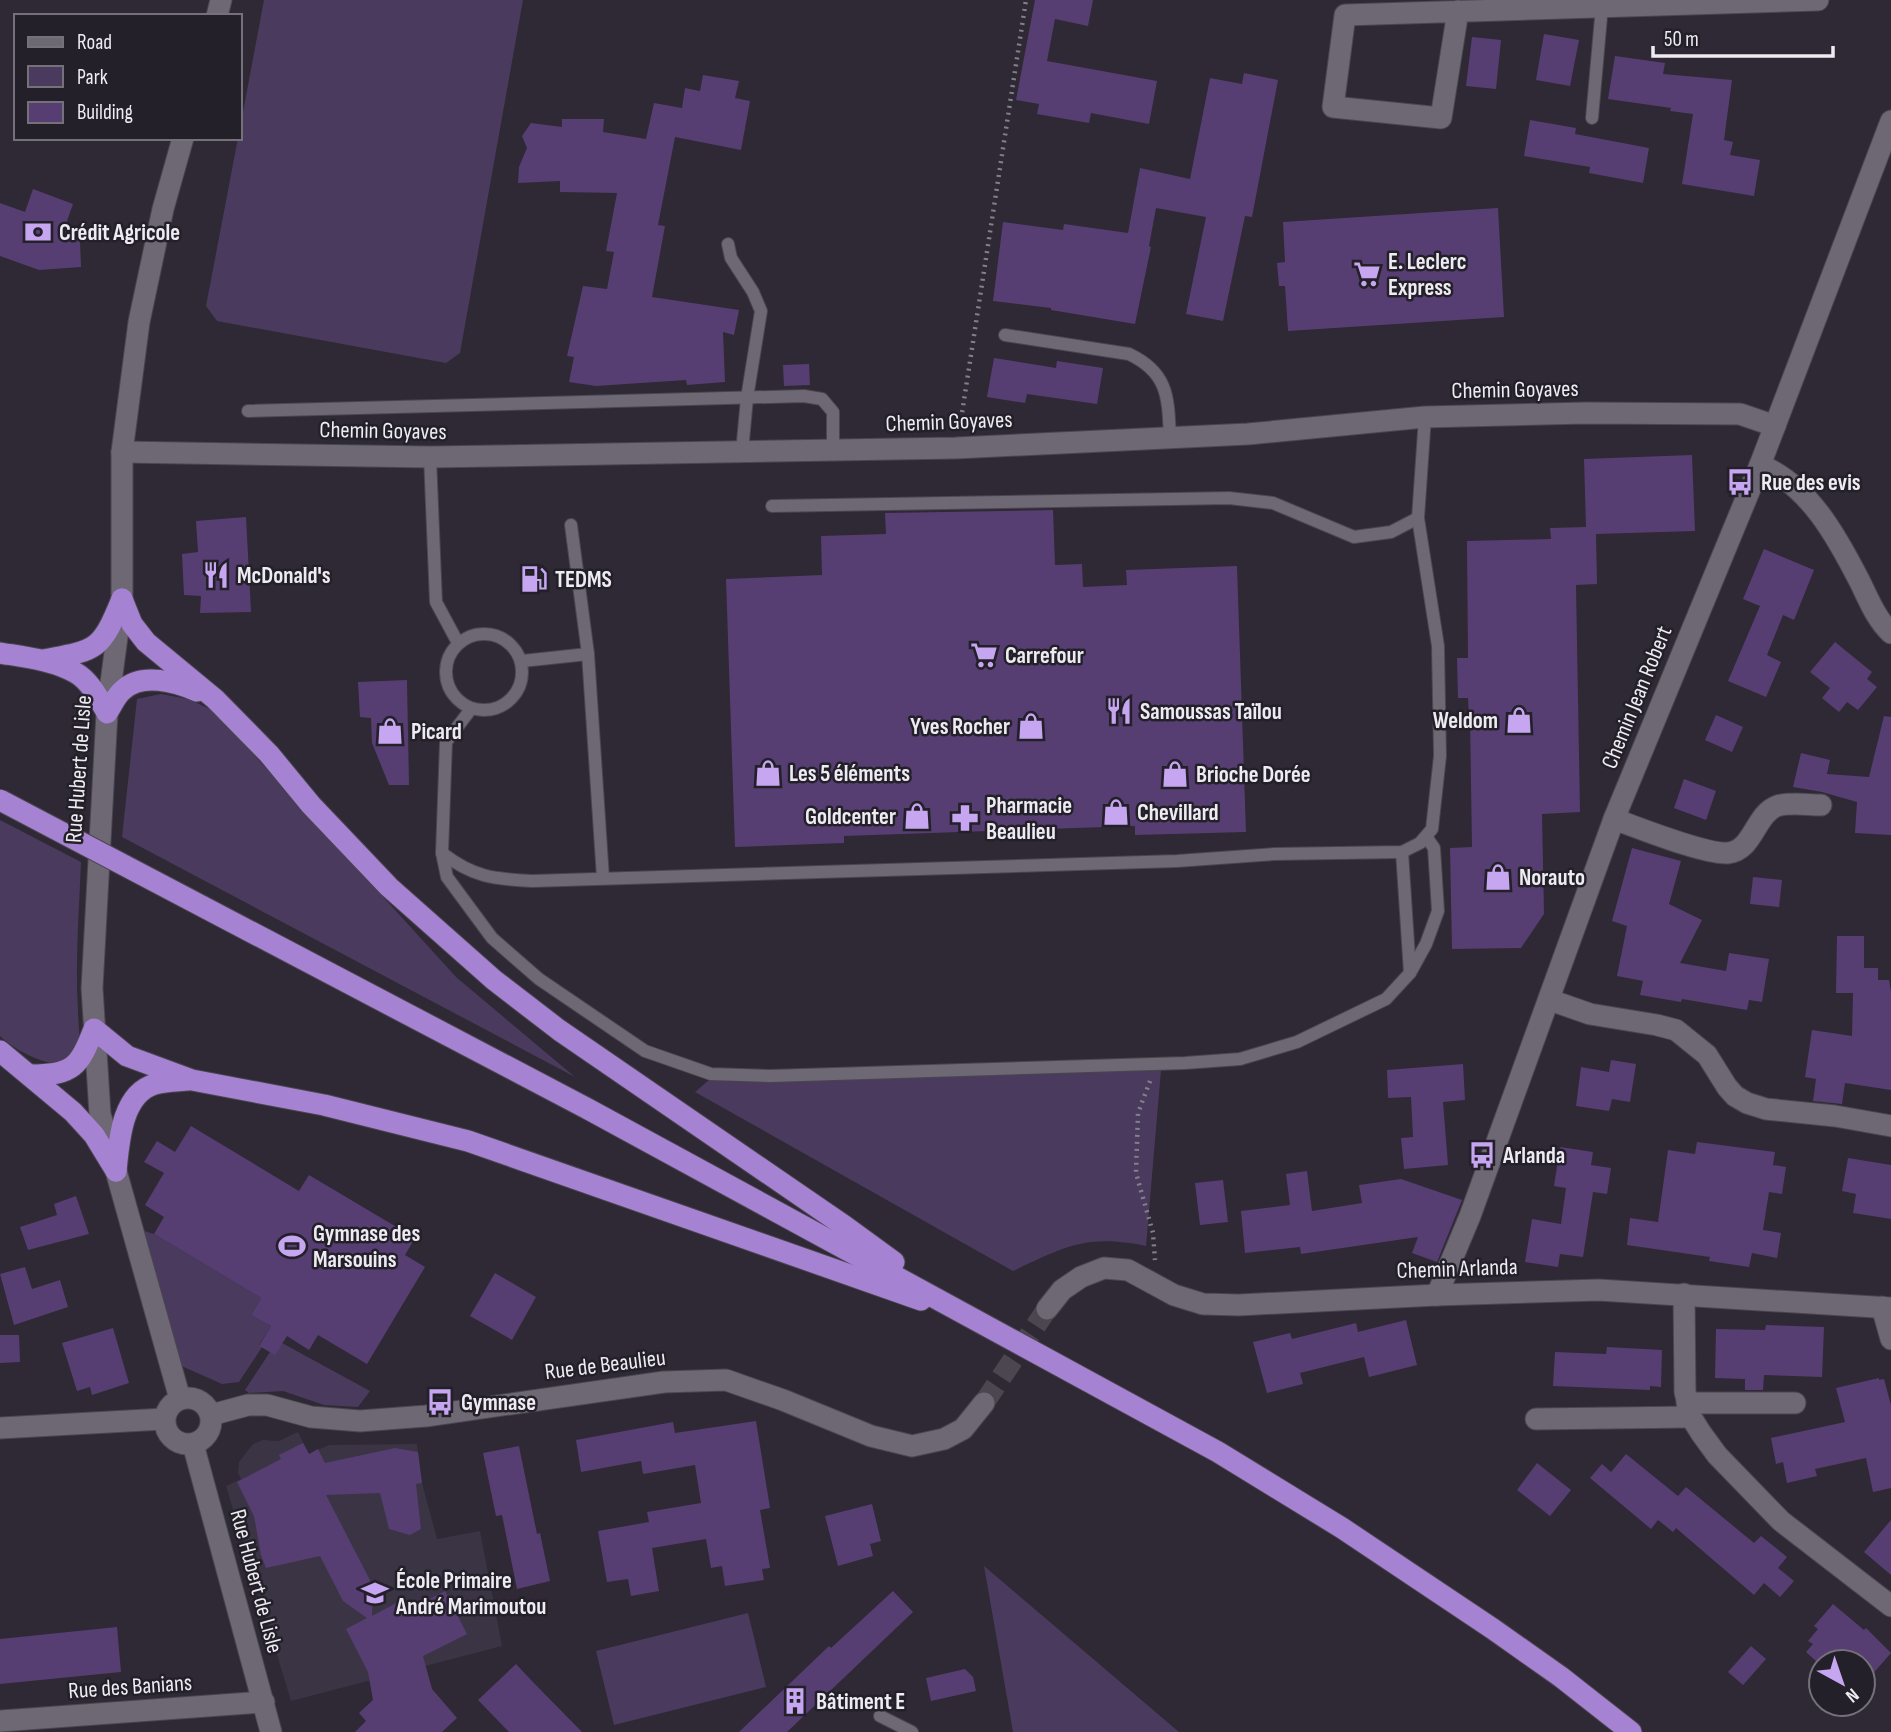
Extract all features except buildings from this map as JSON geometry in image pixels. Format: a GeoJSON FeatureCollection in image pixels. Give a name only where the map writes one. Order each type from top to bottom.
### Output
{"type":"FeatureCollection","features":[{"type":"Feature","properties":{"kind":"highway"},"geometry":{"type":"LineString","coordinates":[[42,661],[81,653],[96,646],[107,634],[122,599]]}},
{"type":"Feature","properties":{"kind":"highway"},"geometry":{"type":"LineString","coordinates":[[122,599],[132,624],[146,642],[215,698],[389,887],[494,980],[559,1030],[801,1195],[974,1318]]}},
{"type":"Feature","properties":{"kind":"highway"},"geometry":{"type":"LineString","coordinates":[[0,653],[42,661],[77,673],[96,693],[107,713],[123,689],[145,680],[180,683],[215,698]]}},
{"type":"Feature","properties":{"kind":"highway"},"geometry":{"type":"LineString","coordinates":[[0,800],[588,1109],[1218,1452],[1297,1499],[1493,1629],[1631,1732]]}},
{"type":"Feature","properties":{"kind":"highway"},"geometry":{"type":"LineString","coordinates":[[31,1075],[51,1075],[72,1069],[85,1052],[94,1029],[127,1056],[192,1080],[324,1105],[468,1141],[974,1318]]}},
{"type":"Feature","properties":{"kind":"highway"},"geometry":{"type":"LineString","coordinates":[[0,1051],[73,1112],[93,1135],[116,1171]]}},
{"type":"Feature","properties":{"kind":"highway"},"geometry":{"type":"LineString","coordinates":[[116,1171],[124,1121],[134,1099],[153,1084],[192,1080]]}},
{"type":"Feature","properties":{"kind":"street"},"geometry":{"type":"LineString","coordinates":[[1458,11],[1441,118],[1333,107],[1345,15],[1458,11],[1602,6],[1818,0]]}},
{"type":"Feature","properties":{"kind":"street","name":"Chemin Jean Robert"},"geometry":{"type":"LineString","coordinates":[[1437,1295],[1470,1216],[1614,819],[1760,465],[1891,121]]}},
{"type":"Feature","properties":{"kind":"street","name":"Rue Hubert de Lisle"},"geometry":{"type":"LineString","coordinates":[[180,1399],[100,1114],[92,975],[107,713],[122,599],[122,452],[139,322],[163,209],[182,140]]}},
{"type":"Feature","properties":{"kind":"street","name":"Chemin Goyaves"},"geometry":{"type":"LineString","coordinates":[[122,452],[430,457],[956,447],[1248,434],[1425,417],[1586,413],[1740,414],[1775,426]]}},
{"type":"Feature","properties":{"kind":"street"},"geometry":{"type":"LineString","coordinates":[[1760,465],[1785,478],[1816,510],[1840,542],[1877,615],[1891,633]]}},
{"type":"Feature","properties":{"kind":"street"},"geometry":{"type":"LineString","coordinates":[[1614,819],[1713,852],[1730,853],[1744,846],[1765,815],[1775,807],[1821,805]]}},
{"type":"Feature","properties":{"kind":"street"},"geometry":{"type":"LineString","coordinates":[[1550,1000],[1590,1014],[1676,1030],[1707,1055],[1727,1087],[1747,1103],[1766,1109],[1835,1116],[1891,1126]]}},
{"type":"Feature","properties":{"kind":"street","name":"Chemin Arlanda"},"geometry":{"type":"LineString","coordinates":[[1047,1309],[1062,1290],[1081,1277],[1104,1268],[1128,1270],[1174,1295],[1203,1304],[1578,1290],[1684,1294],[1886,1308]]}},
{"type":"Feature","properties":{"kind":"street"},"geometry":{"type":"LineString","coordinates":[[1684,1294],[1683,1379],[1689,1410],[1717,1455],[1781,1521],[1891,1606]]}},
{"type":"Feature","properties":{"kind":"street"},"geometry":{"type":"LineString","coordinates":[[1886,1308],[1891,1339]]}},
{"type":"Feature","properties":{"kind":"street","name":"Rue de Beaulieu"},"geometry":{"type":"LineString","coordinates":[[211,1415],[248,1405],[267,1405],[311,1417],[371,1420],[426,1416],[664,1382],[726,1380],[871,1436],[912,1446],[944,1439],[963,1429],[984,1403]]}},
{"type":"Feature","properties":{"kind":"street"},"geometry":{"type":"LineString","coordinates":[[193,1398],[204,1404],[211,1415],[211,1428],[204,1438],[193,1444],[182,1444],[172,1439],[166,1430],[164,1419],[172,1404],[180,1399],[193,1398]]}},
{"type":"Feature","properties":{"kind":"street"},"geometry":{"type":"LineString","coordinates":[[1536,1419],[1795,1403]]}},
{"type":"Feature","properties":{"kind":"street"},"geometry":{"type":"LineString","coordinates":[[0,1429],[164,1419]]}},
{"type":"Feature","properties":{"kind":"street","name":"Rue Hubert de Lisle"},"geometry":{"type":"LineString","coordinates":[[193,1444],[271,1732]]}},
{"type":"Feature","properties":{"kind":"street","name":"Rue des Banians"},"geometry":{"type":"LineString","coordinates":[[0,1721],[264,1702]]}},
{"type":"Feature","properties":{"kind":"lane"},"geometry":{"type":"LineString","coordinates":[[1592,118],[1602,6]]}},
{"type":"Feature","properties":{"kind":"lane"},"geometry":{"type":"LineString","coordinates":[[728,244],[731,258],[753,292],[761,311],[747,398],[742,452]]}},
{"type":"Feature","properties":{"kind":"lane"},"geometry":{"type":"LineString","coordinates":[[1005,335],[1129,354],[1145,362],[1157,375],[1168,394],[1170,438]]}},
{"type":"Feature","properties":{"kind":"lane"},"geometry":{"type":"LineString","coordinates":[[248,411],[804,396],[822,399],[833,412],[832,450]]}},
{"type":"Feature","properties":{"kind":"lane"},"geometry":{"type":"LineString","coordinates":[[442,853],[461,868],[485,877],[532,881],[1177,861],[1274,854],[1402,852],[1427,838],[1432,829],[1440,756],[1438,646],[1418,518],[1425,417]]}},
{"type":"Feature","properties":{"kind":"lane"},"geometry":{"type":"LineString","coordinates":[[430,457],[436,602],[458,643]]}},
{"type":"Feature","properties":{"kind":"lane"},"geometry":{"type":"LineString","coordinates":[[772,506],[1229,498],[1273,503],[1354,537],[1391,532],[1418,518]]}},
{"type":"Feature","properties":{"kind":"lane"},"geometry":{"type":"LineString","coordinates":[[571,525],[588,654],[603,878]]}},
{"type":"Feature","properties":{"kind":"lane"},"geometry":{"type":"LineString","coordinates":[[475,634],[495,635],[512,644],[522,661],[522,682],[511,700],[492,710],[471,709],[457,700],[448,685],[446,669],[450,654],[458,643],[475,634]]}},
{"type":"Feature","properties":{"kind":"lane"},"geometry":{"type":"LineString","coordinates":[[522,661],[588,654]]}},
{"type":"Feature","properties":{"kind":"lane"},"geometry":{"type":"LineString","coordinates":[[471,709],[446,742],[442,853],[447,877],[492,938],[539,979],[645,1051],[711,1074],[770,1076],[1157,1064],[1240,1059],[1297,1042],[1386,999],[1409,972],[1426,943],[1437,911],[1434,848],[1427,838]]}},
{"type":"Feature","properties":{"kind":"lane"},"geometry":{"type":"LineString","coordinates":[[1402,852],[1409,972]]}},
{"type":"Feature","properties":{"kind":"lane"},"geometry":{"type":"LineString","coordinates":[[880,1716],[912,1732]]}},
{"type":"Feature","properties":{"kind":"path"},"geometry":{"type":"LineString","coordinates":[[956,447],[1026,0]]}},
{"type":"Feature","properties":{"kind":"path"},"geometry":{"type":"LineString","coordinates":[[1156,1285],[1153,1233],[1136,1173],[1138,1113],[1157,1064]]}},
{"type":"Feature","properties":{"kind":"shaded area","name":"École Primaire André Marimoutou"},"geometry":{"type":"Polygon","coordinates":[[[298,1432],[309,1454],[329,1445],[417,1444],[422,1483],[437,1539],[480,1531],[502,1646],[291,1701],[226,1486],[241,1479],[238,1473],[239,1462],[253,1444],[263,1440],[279,1441],[298,1432]]]}},
{"type":"Feature","properties":{"kind":"green space"},"geometry":{"type":"Polygon","coordinates":[[[264,0],[523,0],[460,353],[446,363],[217,321],[206,306],[238,140],[242,140],[242,117],[264,0]]]}},
{"type":"Feature","properties":{"kind":"green space"},"geometry":{"type":"Polygon","coordinates":[[[161,694],[188,699],[214,711],[456,977],[575,1077],[122,837],[137,699],[161,694]]]}},
{"type":"Feature","properties":{"kind":"green space"},"geometry":{"type":"Polygon","coordinates":[[[0,820],[81,862],[77,956],[78,1050],[69,1061],[60,1064],[49,1063],[26,1054],[0,1036],[0,820]]]}},
{"type":"Feature","properties":{"kind":"green space"},"geometry":{"type":"Polygon","coordinates":[[[1161,1070],[1146,1246],[1108,1241],[1092,1242],[1063,1249],[1013,1271],[695,1092],[709,1080],[745,1082],[1161,1070]]]}},
{"type":"Feature","properties":{"kind":"green space"},"geometry":{"type":"Polygon","coordinates":[[[135,1228],[154,1234],[261,1298],[251,1315],[271,1326],[259,1345],[262,1347],[239,1382],[222,1384],[177,1364],[135,1228]]]}},
{"type":"Feature","properties":{"kind":"green space"},"geometry":{"type":"Polygon","coordinates":[[[282,1343],[370,1391],[358,1407],[324,1405],[283,1391],[249,1393],[245,1390],[270,1352],[282,1343]]]}},
{"type":"Feature","properties":{"kind":"green space"},"geometry":{"type":"Polygon","coordinates":[[[984,1566],[1179,1732],[1013,1732],[984,1566]]]}},
{"type":"Feature","properties":{"kind":"green space"},"geometry":{"type":"Polygon","coordinates":[[[748,1613],[766,1687],[614,1725],[596,1651],[748,1613]]]}},
{"type":"Feature","properties":{"kind":"tunnel"},"geometry":{"type":"LineString","coordinates":[[984,1403],[1047,1309]]}},
{"type":"Feature","properties":{"kind":"place","name":"Crédit Agricole"},"geometry":{"type":"Point","coordinates":[38,232]}},
{"type":"Feature","properties":{"kind":"place","name":"E. Leclerc Express"},"geometry":{"type":"Point","coordinates":[1367,274]}},
{"type":"Feature","properties":{"kind":"place","name":"Rue des evis"},"geometry":{"type":"Point","coordinates":[1740,482]}},
{"type":"Feature","properties":{"kind":"place","name":"McDonald's"},"geometry":{"type":"Point","coordinates":[216,575]}},
{"type":"Feature","properties":{"kind":"place","name":"TEDMS"},"geometry":{"type":"Point","coordinates":[534,579]}},
{"type":"Feature","properties":{"kind":"place","name":"Carrefour"},"geometry":{"type":"Point","coordinates":[984,655]}},
{"type":"Feature","properties":{"kind":"place","name":"Samoussas Taïlou"},"geometry":{"type":"Point","coordinates":[1119,711]}},
{"type":"Feature","properties":{"kind":"place","name":"Weldom"},"geometry":{"type":"Point","coordinates":[1519,720]}},
{"type":"Feature","properties":{"kind":"place","name":"Yves Rocher"},"geometry":{"type":"Point","coordinates":[1031,726]}},
{"type":"Feature","properties":{"kind":"place","name":"Picard"},"geometry":{"type":"Point","coordinates":[390,731]}},
{"type":"Feature","properties":{"kind":"place","name":"Les 5 éléments"},"geometry":{"type":"Point","coordinates":[768,773]}},
{"type":"Feature","properties":{"kind":"place","name":"Brioche Dorée"},"geometry":{"type":"Point","coordinates":[1175,774]}},
{"type":"Feature","properties":{"kind":"place","name":"Chevillard"},"geometry":{"type":"Point","coordinates":[1116,812]}},
{"type":"Feature","properties":{"kind":"place","name":"Goldcenter"},"geometry":{"type":"Point","coordinates":[917,816]}},
{"type":"Feature","properties":{"kind":"place","name":"Pharmacie Beaulieu"},"geometry":{"type":"Point","coordinates":[965,818]}},
{"type":"Feature","properties":{"kind":"place","name":"Norauto"},"geometry":{"type":"Point","coordinates":[1498,877]}},
{"type":"Feature","properties":{"kind":"place","name":"Arlanda"},"geometry":{"type":"Point","coordinates":[1482,1155]}},
{"type":"Feature","properties":{"kind":"place","name":"Gymnase des Marsouins"},"geometry":{"type":"Point","coordinates":[292,1246]}},
{"type":"Feature","properties":{"kind":"place","name":"Gymnase"},"geometry":{"type":"Point","coordinates":[440,1402]}},
{"type":"Feature","properties":{"kind":"place","name":"École Primaire André Marimoutou"},"geometry":{"type":"Point","coordinates":[375,1593]}},
{"type":"Feature","properties":{"kind":"place","name":"Bâtiment E"},"geometry":{"type":"Point","coordinates":[795,1701]}}]}
